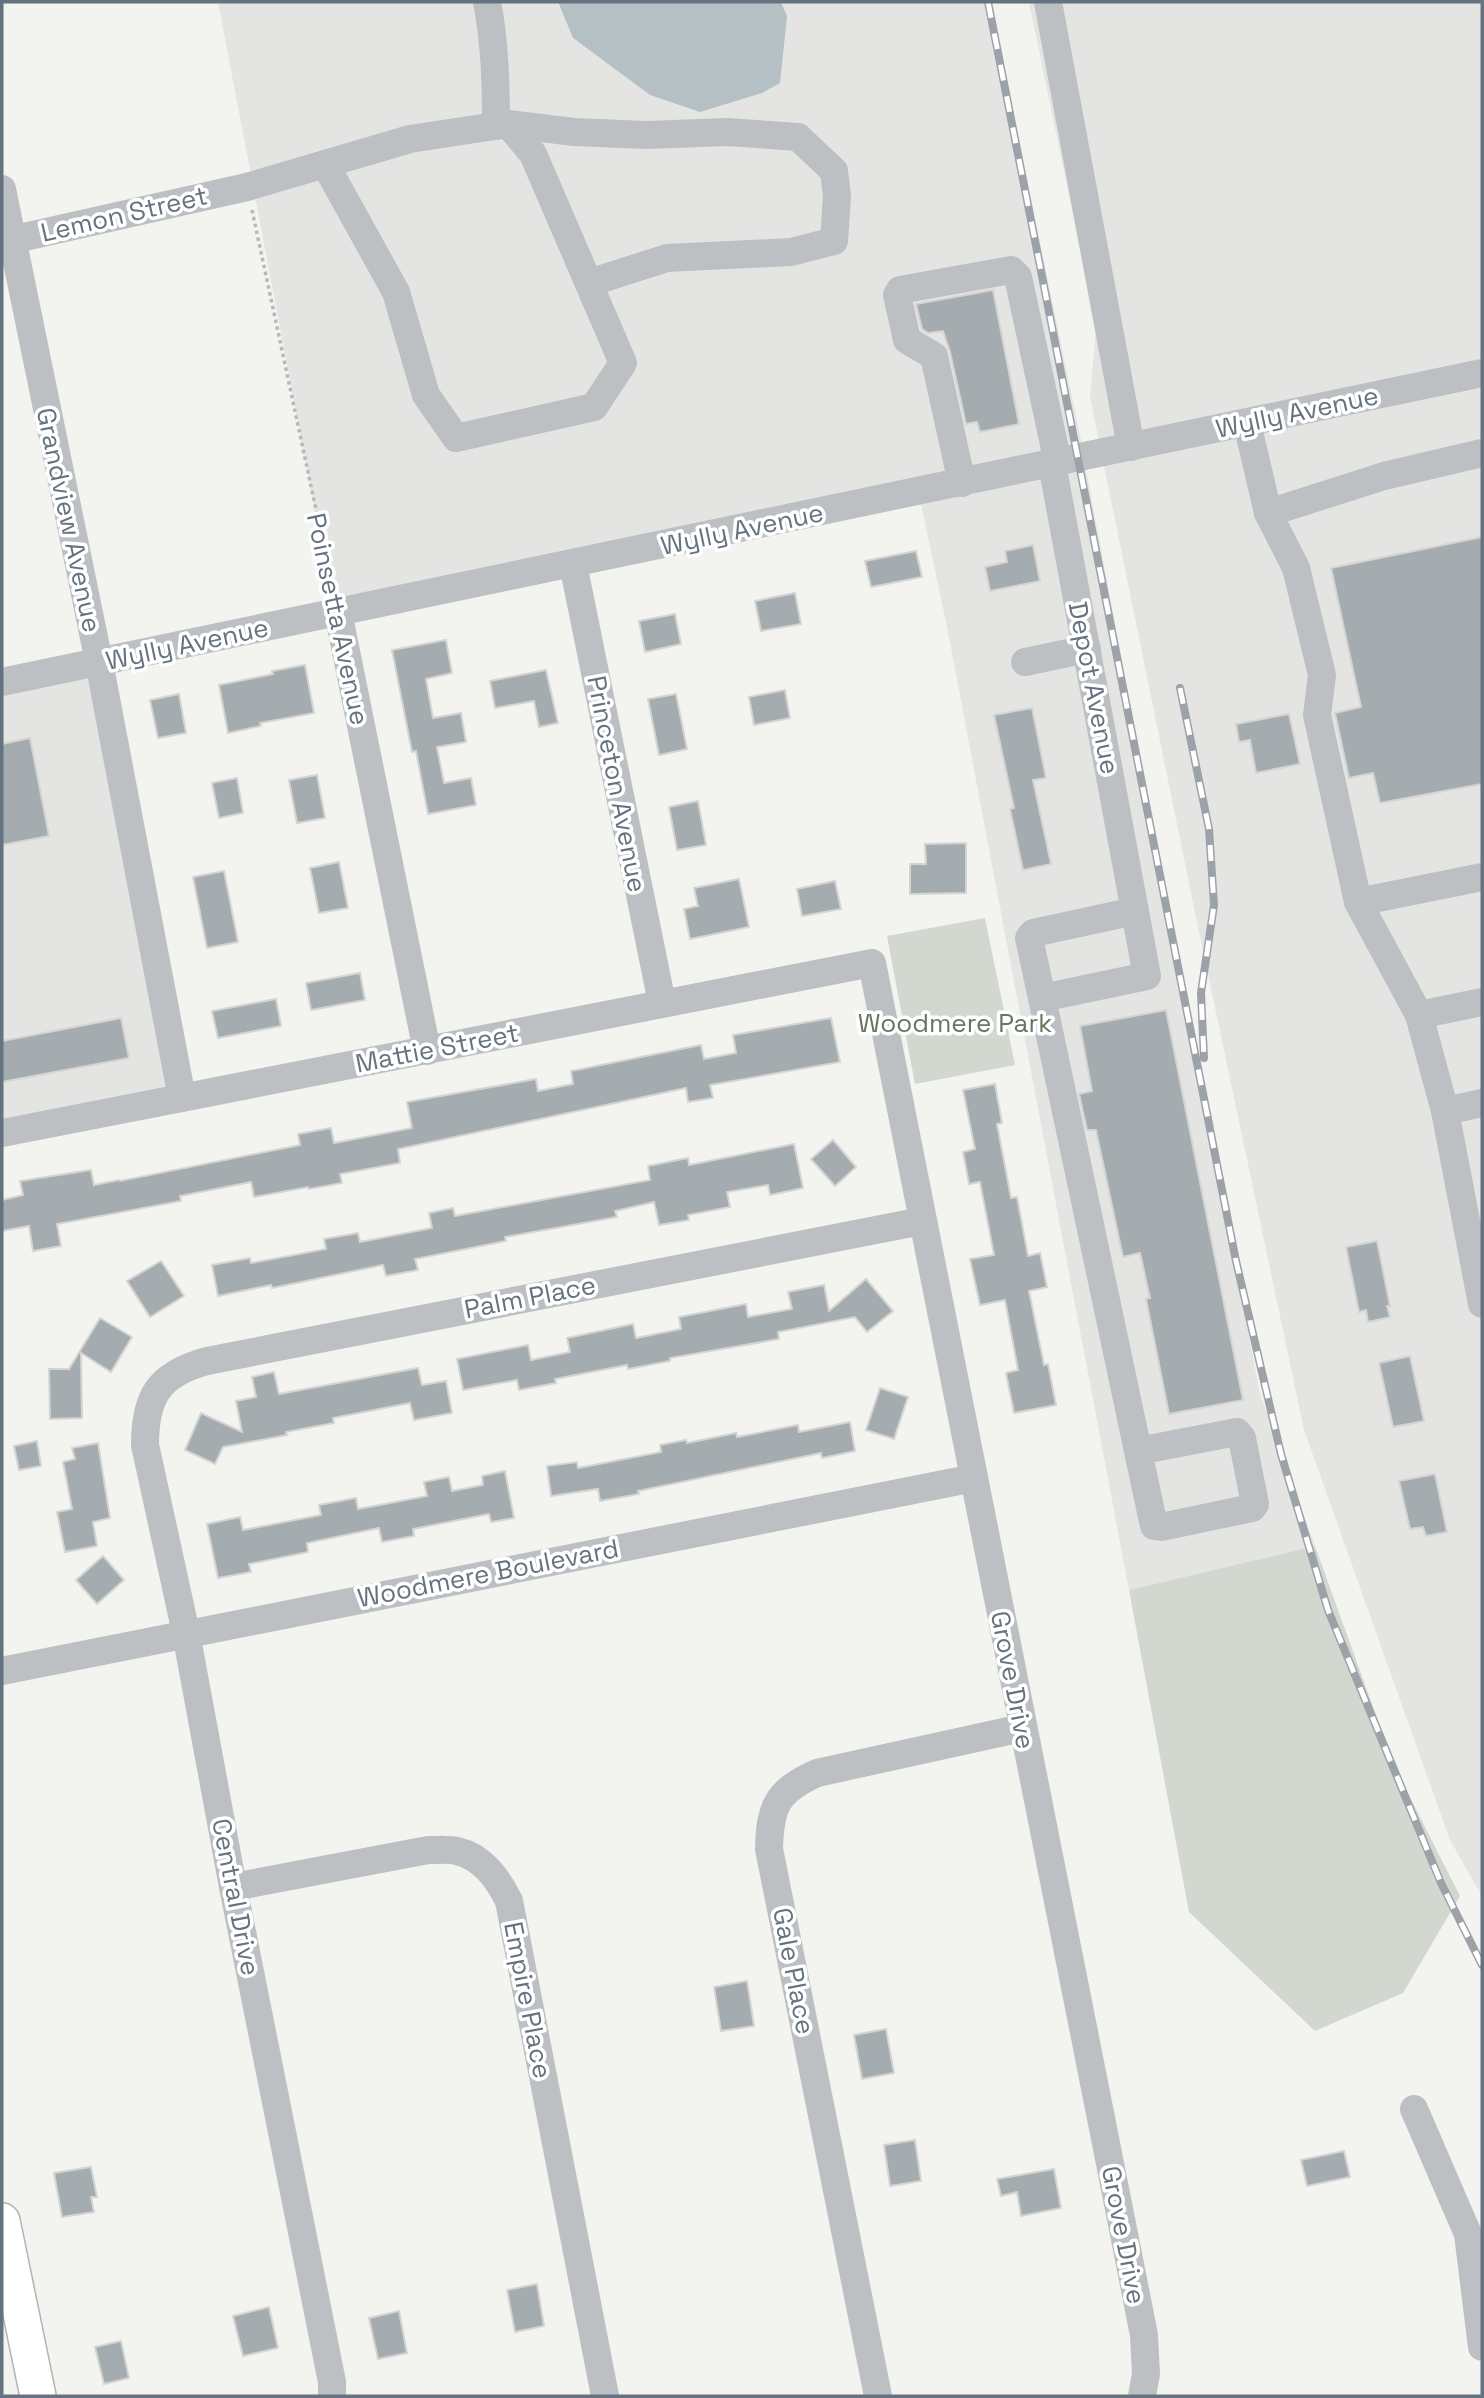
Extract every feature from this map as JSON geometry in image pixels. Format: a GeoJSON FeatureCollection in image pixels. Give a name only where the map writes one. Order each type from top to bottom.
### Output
{"type":"FeatureCollection","features":[{"type":"Feature","properties":{"kind":"main road"},"geometry":{"type":"LineString","coordinates":[[2,2221],[38,2396]]}},
{"type":"Feature","properties":{"kind":"street"},"geometry":{"type":"LineString","coordinates":[[325,164],[396,292],[426,395],[456,438],[594,407],[623,363],[533,154],[502,125],[493,32],[487,2]]}},
{"type":"Feature","properties":{"kind":"street"},"geometry":{"type":"LineString","coordinates":[[1048,2],[1131,447]]}},
{"type":"Feature","properties":{"kind":"street","name":"Lemon Street"},"geometry":{"type":"LineString","coordinates":[[7,241],[247,187],[410,139],[502,125],[622,134],[728,132],[798,137],[834,171],[837,196],[834,241],[791,252],[667,258],[589,283]]}},
{"type":"Feature","properties":{"kind":"street","name":"Grandview Avenue"},"geometry":{"type":"LineString","coordinates":[[2,189],[7,241],[99,662],[182,1098]]}},
{"type":"Feature","properties":{"kind":"street","name":"Depot Avenue"},"geometry":{"type":"LineString","coordinates":[[962,483],[934,356],[907,341],[897,295],[900,290],[1010,270],[1018,277],[1055,463],[1147,976],[1042,998]]}},
{"type":"Feature","properties":{"kind":"street","name":"Wylly Avenue"},"geometry":{"type":"LineString","coordinates":[[2,682],[1482,373]]}},
{"type":"Feature","properties":{"kind":"street"},"geometry":{"type":"LineString","coordinates":[[1247,423],[1268,513],[1296,568],[1322,675],[1317,715],[1358,902],[1419,1015],[1445,1111],[1482,1304]]}},
{"type":"Feature","properties":{"kind":"street"},"geometry":{"type":"LineString","coordinates":[[1268,513],[1384,477],[1482,453]]}},
{"type":"Feature","properties":{"kind":"street","name":"Princeton Avenue"},"geometry":{"type":"LineString","coordinates":[[573,564],[662,1003]]}},
{"type":"Feature","properties":{"kind":"street","name":"Poinsetta Avenue"},"geometry":{"type":"LineString","coordinates":[[338,612],[427,1051]]}},
{"type":"Feature","properties":{"kind":"street"},"geometry":{"type":"LineString","coordinates":[[1026,662],[1087,649]]}},
{"type":"Feature","properties":{"kind":"street"},"geometry":{"type":"LineString","coordinates":[[1358,902],[1482,877]]}},
{"type":"Feature","properties":{"kind":"street"},"geometry":{"type":"LineString","coordinates":[[1135,911],[1033,933],[1030,938],[1042,998],[1138,1451],[1154,1526],[1161,1527],[1252,1508],[1255,1504],[1242,1438],[1237,1432],[1138,1451]]}},
{"type":"Feature","properties":{"kind":"street","name":"Mattie Street"},"geometry":{"type":"LineString","coordinates":[[2,1133],[872,963]]}},
{"type":"Feature","properties":{"kind":"street","name":"Grove Drive"},"geometry":{"type":"LineString","coordinates":[[872,963],[1144,2335],[1146,2374],[1142,2396]]}},
{"type":"Feature","properties":{"kind":"street"},"geometry":{"type":"LineString","coordinates":[[1419,1015],[1482,1002]]}},
{"type":"Feature","properties":{"kind":"street"},"geometry":{"type":"LineString","coordinates":[[1445,1111],[1482,1103]]}},
{"type":"Feature","properties":{"kind":"street","name":"Palm Place"},"geometry":{"type":"LineString","coordinates":[[151,1398],[165,1380],[185,1367],[207,1361],[922,1220]]}},
{"type":"Feature","properties":{"kind":"street","name":"Central Drive"},"geometry":{"type":"LineString","coordinates":[[151,1398],[145,1420],[145,1445],[186,1633],[233,1887],[332,2382],[332,2396]]}},
{"type":"Feature","properties":{"kind":"street","name":"Woodmere Boulevard"},"geometry":{"type":"LineString","coordinates":[[2,1671],[974,1478]]}},
{"type":"Feature","properties":{"kind":"street","name":"Gale Place"},"geometry":{"type":"LineString","coordinates":[[878,2396],[769,1849],[770,1824],[776,1804],[782,1797],[795,1783],[817,1773],[1022,1728]]}},
{"type":"Feature","properties":{"kind":"street","name":"Empire Place"},"geometry":{"type":"LineString","coordinates":[[233,1887],[428,1850],[457,1851],[480,1862],[498,1878],[509,1901],[605,2396]]}},
{"type":"Feature","properties":{"kind":"street"},"geometry":{"type":"LineString","coordinates":[[1414,2109],[1468,2234],[1482,2347]]}},
{"type":"Feature","properties":{"kind":"path","name":"Poinsetta Avenue"},"geometry":{"type":"LineString","coordinates":[[247,187],[338,612]]}},
{"type":"Feature","properties":{"kind":"shaded area"},"geometry":{"type":"Polygon","coordinates":[[[218,2],[558,2],[573,38],[650,95],[787,16],[781,2],[990,2],[1082,445],[332,601],[218,2]]]}},
{"type":"Feature","properties":{"kind":"shaded area"},"geometry":{"type":"Polygon","coordinates":[[[558,2],[781,2],[787,16],[780,83],[762,93],[700,112],[650,95],[573,38],[558,2]]]}},
{"type":"Feature","properties":{"kind":"shaded area"},"geometry":{"type":"Polygon","coordinates":[[[1029,2],[1482,2],[1482,1896],[1450,1840],[1304,1430],[1090,397],[1096,327],[1029,2]]]}},
{"type":"Feature","properties":{"kind":"shaded area"},"geometry":{"type":"Polygon","coordinates":[[[1086,469],[1260,1394],[1315,1546],[1129,1590],[947,627],[921,504],[1086,469]]]}},
{"type":"Feature","properties":{"kind":"shaded area"},"geometry":{"type":"Polygon","coordinates":[[[91,676],[170,1088],[2,1121],[2,694],[91,676]]]}},
{"type":"Feature","properties":{"kind":"green space","name":"Woodmere Park"},"geometry":{"type":"Polygon","coordinates":[[[985,918],[1015,1065],[915,1084],[887,936],[985,918]]]}},
{"type":"Feature","properties":{"kind":"green space"},"geometry":{"type":"Polygon","coordinates":[[[1315,1546],[1395,1768],[1460,1896],[1403,1993],[1315,2031],[1189,1912],[1129,1590],[1315,1546]]]}},
{"type":"Feature","properties":{"kind":"building"},"geometry":{"type":"Polygon","coordinates":[[[993,290],[1019,424],[980,432],[977,422],[966,424],[943,331],[928,333],[922,329],[916,304],[993,290]]]}},
{"type":"Feature","properties":{"kind":"building"},"geometry":{"type":"Polygon","coordinates":[[[1482,537],[1482,784],[1380,803],[1373,773],[1349,778],[1335,713],[1361,707],[1331,568],[1482,537]]]}},
{"type":"Feature","properties":{"kind":"building"},"geometry":{"type":"Polygon","coordinates":[[[1033,545],[1040,581],[990,591],[985,567],[1007,562],[1005,551],[1033,545]]]}},
{"type":"Feature","properties":{"kind":"building"},"geometry":{"type":"Polygon","coordinates":[[[916,551],[922,577],[871,587],[865,561],[916,551]]]}},
{"type":"Feature","properties":{"kind":"building"},"geometry":{"type":"Polygon","coordinates":[[[795,593],[801,624],[761,631],[755,601],[795,593]]]}},
{"type":"Feature","properties":{"kind":"building"},"geometry":{"type":"Polygon","coordinates":[[[675,614],[681,644],[645,652],[639,621],[675,614]]]}},
{"type":"Feature","properties":{"kind":"building"},"geometry":{"type":"Polygon","coordinates":[[[446,640],[452,673],[426,679],[433,718],[461,713],[466,742],[437,747],[444,783],[471,778],[476,805],[428,814],[416,751],[412,752],[392,650],[446,640]]]}},
{"type":"Feature","properties":{"kind":"building"},"geometry":{"type":"Polygon","coordinates":[[[305,665],[314,713],[260,723],[261,726],[228,733],[219,685],[305,665]]]}},
{"type":"Feature","properties":{"kind":"building"},"geometry":{"type":"Polygon","coordinates":[[[546,670],[558,723],[539,727],[534,701],[495,708],[490,681],[546,670]]]}},
{"type":"Feature","properties":{"kind":"building"},"geometry":{"type":"Polygon","coordinates":[[[785,690],[790,718],[754,725],[749,697],[785,690]]]}},
{"type":"Feature","properties":{"kind":"building"},"geometry":{"type":"Polygon","coordinates":[[[179,694],[186,733],[158,738],[150,700],[179,694]]]}},
{"type":"Feature","properties":{"kind":"building"},"geometry":{"type":"Polygon","coordinates":[[[676,694],[687,749],[659,755],[648,699],[676,694]]]}},
{"type":"Feature","properties":{"kind":"building"},"geometry":{"type":"Polygon","coordinates":[[[1032,708],[1046,778],[1033,780],[1051,864],[1023,870],[1010,809],[1014,808],[994,715],[1032,708]]]}},
{"type":"Feature","properties":{"kind":"building"},"geometry":{"type":"Polygon","coordinates":[[[1289,714],[1300,764],[1256,773],[1250,740],[1239,742],[1236,724],[1289,714]]]}},
{"type":"Feature","properties":{"kind":"building"},"geometry":{"type":"Polygon","coordinates":[[[30,738],[49,836],[2,845],[2,744],[30,738]]]}},
{"type":"Feature","properties":{"kind":"building"},"geometry":{"type":"Polygon","coordinates":[[[317,775],[325,818],[297,823],[289,780],[317,775]]]}},
{"type":"Feature","properties":{"kind":"building"},"geometry":{"type":"Polygon","coordinates":[[[237,778],[243,813],[219,818],[212,783],[237,778]]]}},
{"type":"Feature","properties":{"kind":"building"},"geometry":{"type":"Polygon","coordinates":[[[698,801],[706,845],[677,850],[669,807],[698,801]]]}},
{"type":"Feature","properties":{"kind":"building"},"geometry":{"type":"Polygon","coordinates":[[[966,843],[966,893],[910,894],[910,864],[926,864],[925,844],[966,843]]]}},
{"type":"Feature","properties":{"kind":"building"},"geometry":{"type":"Polygon","coordinates":[[[339,862],[348,908],[319,913],[310,868],[339,862]]]}},
{"type":"Feature","properties":{"kind":"building"},"geometry":{"type":"Polygon","coordinates":[[[224,871],[238,942],[207,948],[193,877],[224,871]]]}},
{"type":"Feature","properties":{"kind":"building"},"geometry":{"type":"Polygon","coordinates":[[[739,879],[749,927],[690,939],[684,909],[698,906],[694,888],[739,879]]]}},
{"type":"Feature","properties":{"kind":"building"},"geometry":{"type":"Polygon","coordinates":[[[835,881],[841,909],[802,916],[797,889],[835,881]]]}},
{"type":"Feature","properties":{"kind":"building"},"geometry":{"type":"Polygon","coordinates":[[[360,973],[365,1000],[311,1010],[306,983],[360,973]]]}},
{"type":"Feature","properties":{"kind":"building"},"geometry":{"type":"Polygon","coordinates":[[[276,999],[281,1026],[218,1038],[212,1011],[276,999]]]}},
{"type":"Feature","properties":{"kind":"building"},"geometry":{"type":"Polygon","coordinates":[[[1166,1010],[1243,1400],[1169,1414],[1146,1299],[1150,1298],[1140,1253],[1123,1257],[1096,1130],[1087,1130],[1079,1094],[1092,1091],[1080,1026],[1166,1010]]]}},
{"type":"Feature","properties":{"kind":"building"},"geometry":{"type":"Polygon","coordinates":[[[121,1018],[129,1058],[2,1082],[2,1041],[121,1018]]]}},
{"type":"Feature","properties":{"kind":"building"},"geometry":{"type":"Polygon","coordinates":[[[831,1018],[840,1062],[710,1085],[713,1098],[688,1102],[686,1088],[398,1149],[400,1163],[340,1174],[342,1183],[254,1197],[251,1182],[180,1196],[181,1201],[57,1224],[61,1246],[33,1251],[29,1226],[2,1231],[2,1200],[23,1195],[20,1181],[91,1170],[94,1185],[300,1145],[298,1134],[331,1128],[334,1143],[412,1128],[407,1102],[536,1079],[538,1091],[573,1084],[571,1071],[701,1045],[704,1059],[736,1053],[733,1035],[831,1018]]]}},
{"type":"Feature","properties":{"kind":"building"},"geometry":{"type":"Polygon","coordinates":[[[995,1084],[1002,1123],[997,1124],[1011,1198],[1017,1197],[1028,1256],[1040,1253],[1047,1287],[1029,1291],[1044,1365],[1048,1364],[1056,1405],[1014,1413],[1006,1373],[1018,1370],[1005,1300],[980,1305],[970,1259],[994,1255],[980,1182],[969,1184],[963,1152],[975,1149],[963,1090],[995,1084]]]}},
{"type":"Feature","properties":{"kind":"building"},"geometry":{"type":"Polygon","coordinates":[[[833,1140],[856,1167],[835,1186],[811,1159],[833,1140]]]}},
{"type":"Feature","properties":{"kind":"building"},"geometry":{"type":"Polygon","coordinates":[[[794,1144],[803,1188],[770,1195],[768,1185],[727,1192],[730,1207],[688,1215],[689,1220],[659,1225],[654,1202],[615,1211],[617,1217],[505,1237],[506,1241],[415,1259],[418,1270],[386,1276],[383,1265],[272,1288],[271,1285],[218,1296],[212,1265],[250,1258],[251,1263],[326,1249],[324,1239],[358,1233],[360,1242],[432,1228],[429,1213],[453,1208],[455,1216],[650,1180],[648,1166],[688,1158],[689,1165],[794,1144]]]}},
{"type":"Feature","properties":{"kind":"building"},"geometry":{"type":"Polygon","coordinates":[[[1377,1241],[1390,1317],[1368,1322],[1366,1310],[1359,1312],[1346,1247],[1377,1241]]]}},
{"type":"Feature","properties":{"kind":"building"},"geometry":{"type":"Polygon","coordinates":[[[161,1261],[184,1296],[150,1317],[127,1281],[161,1261]]]}},
{"type":"Feature","properties":{"kind":"building"},"geometry":{"type":"Polygon","coordinates":[[[866,1279],[893,1311],[867,1332],[855,1317],[778,1332],[779,1339],[670,1358],[670,1361],[628,1369],[627,1365],[555,1379],[556,1383],[519,1390],[517,1380],[463,1390],[457,1359],[528,1345],[531,1360],[570,1352],[567,1338],[633,1324],[636,1338],[681,1329],[679,1317],[746,1304],[748,1317],[792,1309],[788,1292],[824,1285],[829,1311],[866,1279]]]}},
{"type":"Feature","properties":{"kind":"building"},"geometry":{"type":"Polygon","coordinates":[[[100,1318],[132,1337],[111,1372],[81,1353],[82,1418],[50,1419],[49,1369],[69,1369],[100,1318]]]}},
{"type":"Feature","properties":{"kind":"building"},"geometry":{"type":"Polygon","coordinates":[[[1410,1356],[1424,1421],[1393,1427],[1379,1363],[1410,1356]]]}},
{"type":"Feature","properties":{"kind":"building"},"geometry":{"type":"Polygon","coordinates":[[[418,1368],[422,1385],[446,1381],[452,1413],[414,1420],[410,1403],[333,1418],[334,1423],[223,1447],[215,1464],[185,1450],[201,1413],[242,1432],[236,1401],[256,1397],[252,1377],[274,1372],[279,1394],[418,1368]]]}},
{"type":"Feature","properties":{"kind":"building"},"geometry":{"type":"Polygon","coordinates":[[[880,1388],[908,1397],[894,1439],[866,1430],[880,1388]]]}},
{"type":"Feature","properties":{"kind":"building"},"geometry":{"type":"Polygon","coordinates":[[[850,1422],[855,1451],[822,1458],[821,1453],[600,1501],[598,1489],[551,1496],[547,1466],[577,1462],[578,1468],[661,1452],[660,1445],[686,1440],[687,1443],[736,1433],[737,1437],[798,1425],[799,1432],[850,1422]]]}},
{"type":"Feature","properties":{"kind":"building"},"geometry":{"type":"Polygon","coordinates":[[[37,1441],[41,1466],[19,1470],[14,1446],[37,1441]]]}},
{"type":"Feature","properties":{"kind":"building"},"geometry":{"type":"Polygon","coordinates":[[[98,1443],[110,1518],[93,1522],[97,1546],[65,1552],[57,1512],[72,1509],[63,1462],[75,1459],[72,1448],[98,1443]]]}},
{"type":"Feature","properties":{"kind":"building"},"geometry":{"type":"Polygon","coordinates":[[[505,1471],[514,1518],[491,1522],[489,1514],[413,1529],[414,1536],[382,1542],[379,1528],[307,1543],[308,1552],[249,1564],[251,1572],[218,1578],[207,1524],[240,1517],[243,1530],[321,1515],[319,1505],[356,1498],[358,1509],[427,1496],[424,1482],[449,1477],[452,1491],[483,1485],[482,1476],[505,1471]]]}},
{"type":"Feature","properties":{"kind":"building"},"geometry":{"type":"Polygon","coordinates":[[[1435,1474],[1447,1532],[1426,1536],[1423,1527],[1410,1529],[1399,1481],[1435,1474]]]}},
{"type":"Feature","properties":{"kind":"building"},"geometry":{"type":"Polygon","coordinates":[[[103,1556],[124,1580],[97,1604],[76,1580],[103,1556]]]}},
{"type":"Feature","properties":{"kind":"building"},"geometry":{"type":"Polygon","coordinates":[[[747,1981],[754,2026],[721,2031],[714,1987],[747,1981]]]}},
{"type":"Feature","properties":{"kind":"building"},"geometry":{"type":"Polygon","coordinates":[[[886,2029],[894,2073],[862,2079],[854,2035],[886,2029]]]}},
{"type":"Feature","properties":{"kind":"building"},"geometry":{"type":"Polygon","coordinates":[[[915,2140],[921,2181],[890,2186],[884,2145],[915,2140]]]}},
{"type":"Feature","properties":{"kind":"building"},"geometry":{"type":"Polygon","coordinates":[[[1344,2151],[1350,2177],[1307,2186],[1301,2160],[1344,2151]]]}},
{"type":"Feature","properties":{"kind":"building"},"geometry":{"type":"Polygon","coordinates":[[[91,2167],[97,2197],[91,2197],[94,2212],[62,2217],[54,2173],[91,2167]]]}},
{"type":"Feature","properties":{"kind":"building"},"geometry":{"type":"Polygon","coordinates":[[[1054,2169],[1061,2208],[1021,2216],[1017,2192],[1001,2196],[997,2179],[1054,2169]]]}},
{"type":"Feature","properties":{"kind":"building"},"geometry":{"type":"Polygon","coordinates":[[[537,2284],[544,2326],[515,2332],[507,2290],[537,2284]]]}},
{"type":"Feature","properties":{"kind":"building"},"geometry":{"type":"Polygon","coordinates":[[[269,2307],[278,2348],[243,2356],[233,2316],[269,2307]]]}},
{"type":"Feature","properties":{"kind":"building"},"geometry":{"type":"Polygon","coordinates":[[[399,2311],[407,2353],[378,2359],[369,2318],[399,2311]]]}},
{"type":"Feature","properties":{"kind":"building"},"geometry":{"type":"Polygon","coordinates":[[[121,2341],[129,2378],[104,2384],[95,2347],[121,2341]]]}},
{"type":"Feature","properties":{"kind":"railway"},"geometry":{"type":"LineString","coordinates":[[988,2],[1236,1261],[1281,1454],[1328,1610],[1441,1883],[1482,1965]]}},
{"type":"Feature","properties":{"kind":"railway"},"geometry":{"type":"LineString","coordinates":[[1180,688],[1209,829],[1214,905],[1201,993],[1204,1058]]}}]}
